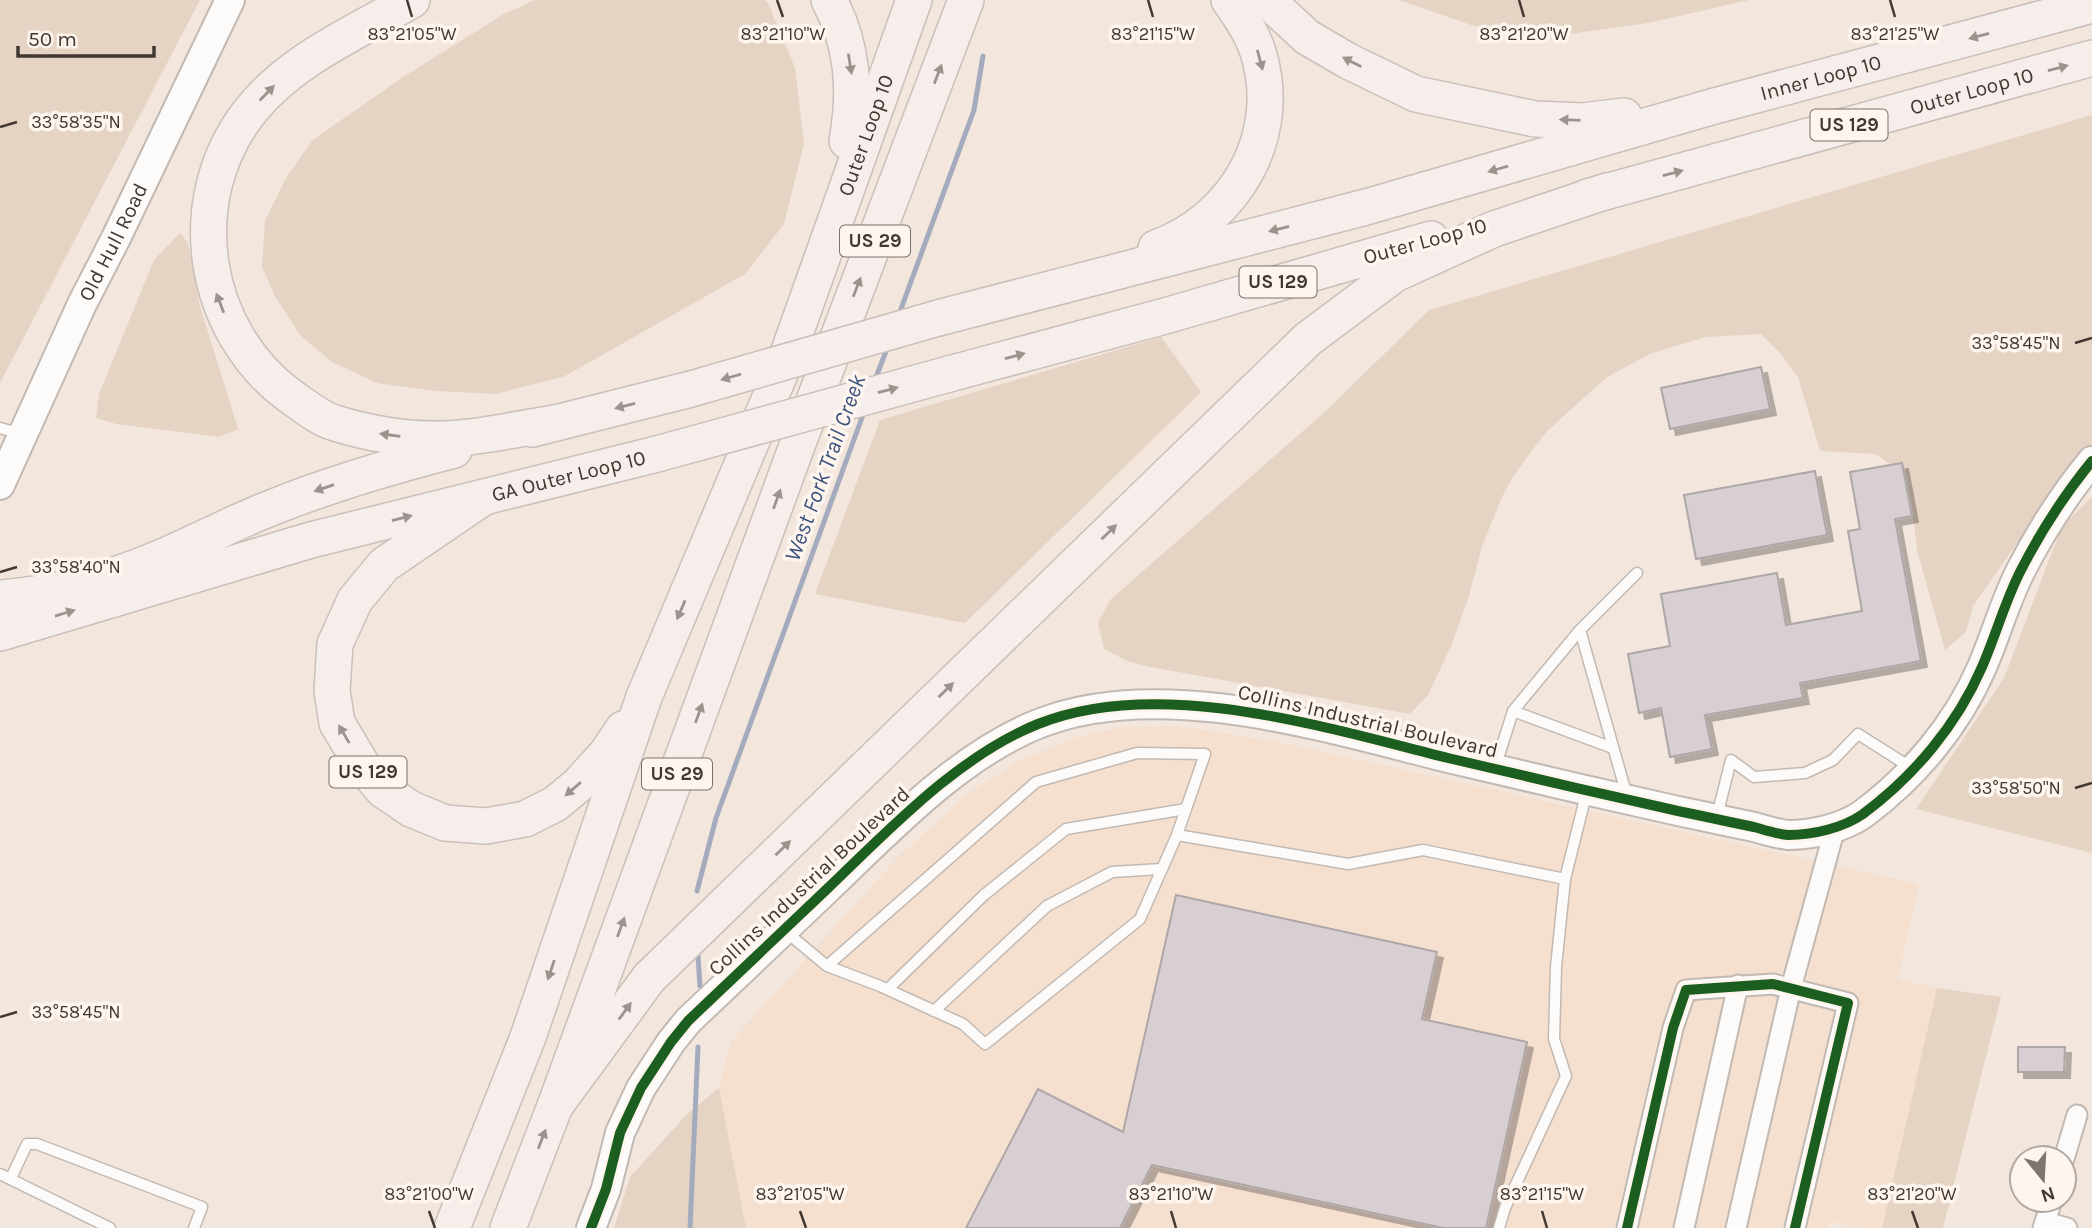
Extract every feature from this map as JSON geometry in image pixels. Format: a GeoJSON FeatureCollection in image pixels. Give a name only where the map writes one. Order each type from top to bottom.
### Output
{"type":"FeatureCollection","features":[{"type":"Feature","properties":{"kind":"highway"},"geometry":{"type":"LineString","coordinates":[[412,0],[285,75],[266,93],[241,124],[223,157],[213,184],[208,237],[215,288],[235,336],[262,372],[312,412],[334,423],[384,435],[446,439],[555,423]]}},
{"type":"Feature","properties":{"kind":"highway"},"geometry":{"type":"LineString","coordinates":[[824,250],[848,138],[853,98],[852,66],[844,34],[829,0]]}},
{"type":"Feature","properties":{"kind":"highway","name":"Outer Loop 10"},"geometry":{"type":"LineString","coordinates":[[644,697],[785,362],[914,0]]}},
{"type":"Feature","properties":{"kind":"highway","name":"US 29"},"geometry":{"type":"LineString","coordinates":[[508,1228],[798,443],[966,0]]}},
{"type":"Feature","properties":{"kind":"highway"},"geometry":{"type":"LineString","coordinates":[[951,38],[990,0]]}},
{"type":"Feature","properties":{"kind":"highway"},"geometry":{"type":"LineString","coordinates":[[1029,293],[1164,244],[1194,227],[1219,208],[1241,180],[1255,155],[1263,130],[1266,100],[1264,76],[1257,50],[1247,26],[1229,0]]}},
{"type":"Feature","properties":{"kind":"highway","name":"US 129"},"geometry":{"type":"LineString","coordinates":[[1267,0],[1307,37],[1348,61],[1416,94],[1535,119],[1582,121],[1711,107]]}},
{"type":"Feature","properties":{"kind":"highway","name":"Inner Loop 10"},"geometry":{"type":"LineString","coordinates":[[1711,107],[2092,5]]}},
{"type":"Feature","properties":{"kind":"highway","name":"Outer Loop 10"},"geometry":{"type":"LineString","coordinates":[[657,454],[1165,316],[1373,254],[2092,58]]}},
{"type":"Feature","properties":{"kind":"highway"},"geometry":{"type":"LineString","coordinates":[[0,598],[97,580],[155,560],[271,508],[396,465],[691,389],[1029,293],[1366,207],[1711,107]]}},
{"type":"Feature","properties":{"kind":"highway"},"geometry":{"type":"LineString","coordinates":[[555,1106],[649,978],[1308,339],[1395,274],[1493,229],[1607,191]]}},
{"type":"Feature","properties":{"kind":"highway","name":"GA Outer Loop 10"},"geometry":{"type":"LineString","coordinates":[[0,633],[311,540],[657,454]]}},
{"type":"Feature","properties":{"kind":"highway","name":"US 129"},"geometry":{"type":"LineString","coordinates":[[481,499],[384,565],[355,600],[335,644],[331,691],[337,723],[362,765],[383,790],[411,808],[445,823],[486,826],[525,819],[555,804],[578,785],[607,753],[644,697]]}},
{"type":"Feature","properties":{"kind":"highway"},"geometry":{"type":"LineString","coordinates":[[0,580],[42,592]]}},
{"type":"Feature","properties":{"kind":"highway","name":"US 29"},"geometry":{"type":"LineString","coordinates":[[452,1228],[528,1037],[644,697]]}},
{"type":"Feature","properties":{"kind":"street","name":"Old Hull Road"},"geometry":{"type":"LineString","coordinates":[[0,485],[12,431],[116,238],[230,0]]}},
{"type":"Feature","properties":{"kind":"street","name":"Collins Industrial Boulevard"},"geometry":{"type":"LineString","coordinates":[[591,1228],[606,1189],[620,1133],[640,1088],[670,1042],[688,1021],[885,834],[969,764],[1015,734],[1066,714],[1121,705],[1230,709],[1284,718],[1587,791],[1788,835],[1835,828],[1859,817],[1913,769],[1938,741],[1968,695],[2021,572],[2047,524],[2092,461]]}},
{"type":"Feature","properties":{"kind":"street"},"geometry":{"type":"LineString","coordinates":[[1736,1228],[1791,988],[1835,828]]}},
{"type":"Feature","properties":{"kind":"street"},"geometry":{"type":"LineString","coordinates":[[1626,1228],[1673,1028],[1686,990],[1773,984],[1848,1003],[1795,1228]]}},
{"type":"Feature","properties":{"kind":"street"},"geometry":{"type":"LineString","coordinates":[[1684,1228],[1738,985]]}},
{"type":"Feature","properties":{"kind":"street"},"geometry":{"type":"LineString","coordinates":[[2068,1144],[2077,1115]]}},
{"type":"Feature","properties":{"kind":"street"},"geometry":{"type":"LineString","coordinates":[[2044,1225],[2067,1228]]}},
{"type":"Feature","properties":{"kind":"lane"},"geometry":{"type":"LineString","coordinates":[[1495,769],[1513,711],[1580,630],[1637,573]]}},
{"type":"Feature","properties":{"kind":"lane"},"geometry":{"type":"LineString","coordinates":[[1580,630],[1628,800]]}},
{"type":"Feature","properties":{"kind":"lane"},"geometry":{"type":"LineString","coordinates":[[1513,711],[1613,748]]}},
{"type":"Feature","properties":{"kind":"lane"},"geometry":{"type":"LineString","coordinates":[[1716,819],[1731,760],[1754,777],[1805,773],[1833,760],[1858,734],[1913,769]]}},
{"type":"Feature","properties":{"kind":"lane"},"geometry":{"type":"LineString","coordinates":[[784,930],[827,966],[888,989],[963,1024],[985,1044],[1140,919],[1177,835],[1205,754],[1138,753],[1036,782],[827,966]]}},
{"type":"Feature","properties":{"kind":"lane"},"geometry":{"type":"LineString","coordinates":[[1499,1228],[1505,1208],[1566,1076],[1554,1040],[1556,967],[1565,879],[1587,791]]}},
{"type":"Feature","properties":{"kind":"lane"},"geometry":{"type":"LineString","coordinates":[[888,989],[984,895],[1066,829],[1186,809]]}},
{"type":"Feature","properties":{"kind":"lane"},"geometry":{"type":"LineString","coordinates":[[1177,835],[1348,864],[1423,850],[1565,879]]}},
{"type":"Feature","properties":{"kind":"lane"},"geometry":{"type":"LineString","coordinates":[[934,1011],[1046,906],[1112,872],[1161,869]]}},
{"type":"Feature","properties":{"kind":"lane"},"geometry":{"type":"LineString","coordinates":[[11,1178],[27,1144],[37,1144],[202,1207],[194,1228]]}},
{"type":"Feature","properties":{"kind":"lane"},"geometry":{"type":"LineString","coordinates":[[0,1174],[110,1228]]}},
{"type":"Feature","properties":{"kind":"shaded area"},"geometry":{"type":"Polygon","coordinates":[[[0,0],[200,0],[0,383],[0,0]]]}},
{"type":"Feature","properties":{"kind":"shaded area"},"geometry":{"type":"Polygon","coordinates":[[[535,0],[764,0],[768,3],[795,68],[804,144],[784,224],[745,274],[565,376],[496,394],[436,391],[377,383],[332,362],[300,335],[275,296],[262,267],[265,221],[286,178],[313,140],[400,79],[504,14],[535,0]]]}},
{"type":"Feature","properties":{"kind":"shaded area"},"geometry":{"type":"Polygon","coordinates":[[[1399,0],[1749,0],[1648,23],[1562,35],[1474,26],[1399,0]]]}},
{"type":"Feature","properties":{"kind":"shaded area"},"geometry":{"type":"Polygon","coordinates":[[[2092,115],[2092,443],[2045,503],[1973,606],[1966,632],[1945,650],[1898,470],[1876,454],[1820,451],[1798,377],[1781,354],[1761,334],[1706,337],[1652,353],[1607,377],[1546,432],[1514,475],[1502,497],[1482,546],[1469,596],[1451,646],[1428,695],[1410,714],[1151,667],[1127,661],[1104,649],[1098,623],[1110,600],[1327,410],[1429,310],[2092,115]]]}},
{"type":"Feature","properties":{"kind":"shaded area"},"geometry":{"type":"Polygon","coordinates":[[[180,233],[188,243],[200,306],[238,429],[219,437],[116,424],[96,418],[99,394],[154,260],[180,233]]]}},
{"type":"Feature","properties":{"kind":"shaded area"},"geometry":{"type":"Polygon","coordinates":[[[1161,337],[1201,392],[965,623],[815,594],[880,420],[1161,337]]]}},
{"type":"Feature","properties":{"kind":"shaded area"},"geometry":{"type":"Polygon","coordinates":[[[2092,497],[2092,853],[1916,809],[2004,678],[2062,526],[2092,497]]]}},
{"type":"Feature","properties":{"kind":"shaded area"},"geometry":{"type":"Polygon","coordinates":[[[1179,726],[1274,741],[1919,884],[1898,979],[1937,988],[1882,1228],[1859,1228],[1829,1221],[1827,1228],[746,1228],[719,1088],[730,1043],[898,857],[970,792],[1017,762],[1076,737],[1122,727],[1179,726]]]}},
{"type":"Feature","properties":{"kind":"shaded area"},"geometry":{"type":"Polygon","coordinates":[[[1937,988],[2001,997],[1943,1228],[1882,1228],[1937,988]]]}},
{"type":"Feature","properties":{"kind":"shaded area"},"geometry":{"type":"Polygon","coordinates":[[[719,1088],[746,1228],[614,1228],[630,1177],[687,1114],[719,1088]]]}},
{"type":"Feature","properties":{"kind":"building"},"geometry":{"type":"Polygon","coordinates":[[[1761,367],[1770,409],[1670,429],[1661,388],[1761,367]]]}},
{"type":"Feature","properties":{"kind":"building"},"geometry":{"type":"Polygon","coordinates":[[[1902,463],[1912,516],[1895,519],[1921,661],[1800,683],[1803,698],[1705,715],[1712,749],[1670,757],[1661,708],[1639,713],[1628,654],[1670,646],[1661,594],[1777,573],[1786,625],[1862,611],[1848,531],[1860,529],[1850,472],[1902,463]]]}},
{"type":"Feature","properties":{"kind":"building"},"geometry":{"type":"Polygon","coordinates":[[[1815,471],[1827,535],[1696,559],[1684,495],[1815,471]]]}},
{"type":"Feature","properties":{"kind":"building"},"geometry":{"type":"Polygon","coordinates":[[[1176,895],[1437,952],[1422,1019],[1527,1042],[1486,1228],[1443,1228],[1152,1165],[1120,1228],[966,1228],[1038,1089],[1123,1132],[1176,895]]]}},
{"type":"Feature","properties":{"kind":"building"},"geometry":{"type":"Polygon","coordinates":[[[2018,1047],[2065,1047],[2064,1072],[2018,1072],[2018,1047]]]}},
{"type":"Feature","properties":{"kind":"waterway","name":"West Fork Trail Creek"},"geometry":{"type":"LineString","coordinates":[[898,317],[974,110],[983,56]]}},
{"type":"Feature","properties":{"kind":"waterway","name":"West Fork Trail Creek"},"geometry":{"type":"LineString","coordinates":[[875,380],[888,346]]}},
{"type":"Feature","properties":{"kind":"waterway","name":"West Fork Trail Creek"},"geometry":{"type":"LineString","coordinates":[[697,891],[716,818],[864,412]]}},
{"type":"Feature","properties":{"kind":"waterway","name":"West Fork Trail Creek"},"geometry":{"type":"LineString","coordinates":[[698,956],[700,986]]}},
{"type":"Feature","properties":{"kind":"waterway","name":"West Fork Trail Creek"},"geometry":{"type":"LineString","coordinates":[[690,1228],[698,1047]]}},
{"type":"Feature","properties":{"kind":"cycle path"},"geometry":{"type":"LineString","coordinates":[[591,1228],[606,1189],[620,1133],[641,1088],[688,1021],[926,796],[980,755],[1009,738],[1038,724],[1085,710],[1136,704],[1189,705],[1243,711],[1350,733],[1780,834],[1798,835],[1827,830],[1855,819],[1882,799],[1916,766],[1947,729],[1982,667],[2010,594],[2029,555],[2063,500],[2092,461]]}},
{"type":"Feature","properties":{"kind":"cycle path"},"geometry":{"type":"LineString","coordinates":[[1627,1228],[1673,1028],[1686,990],[1773,984],[1848,1003],[1795,1228]]}}]}
